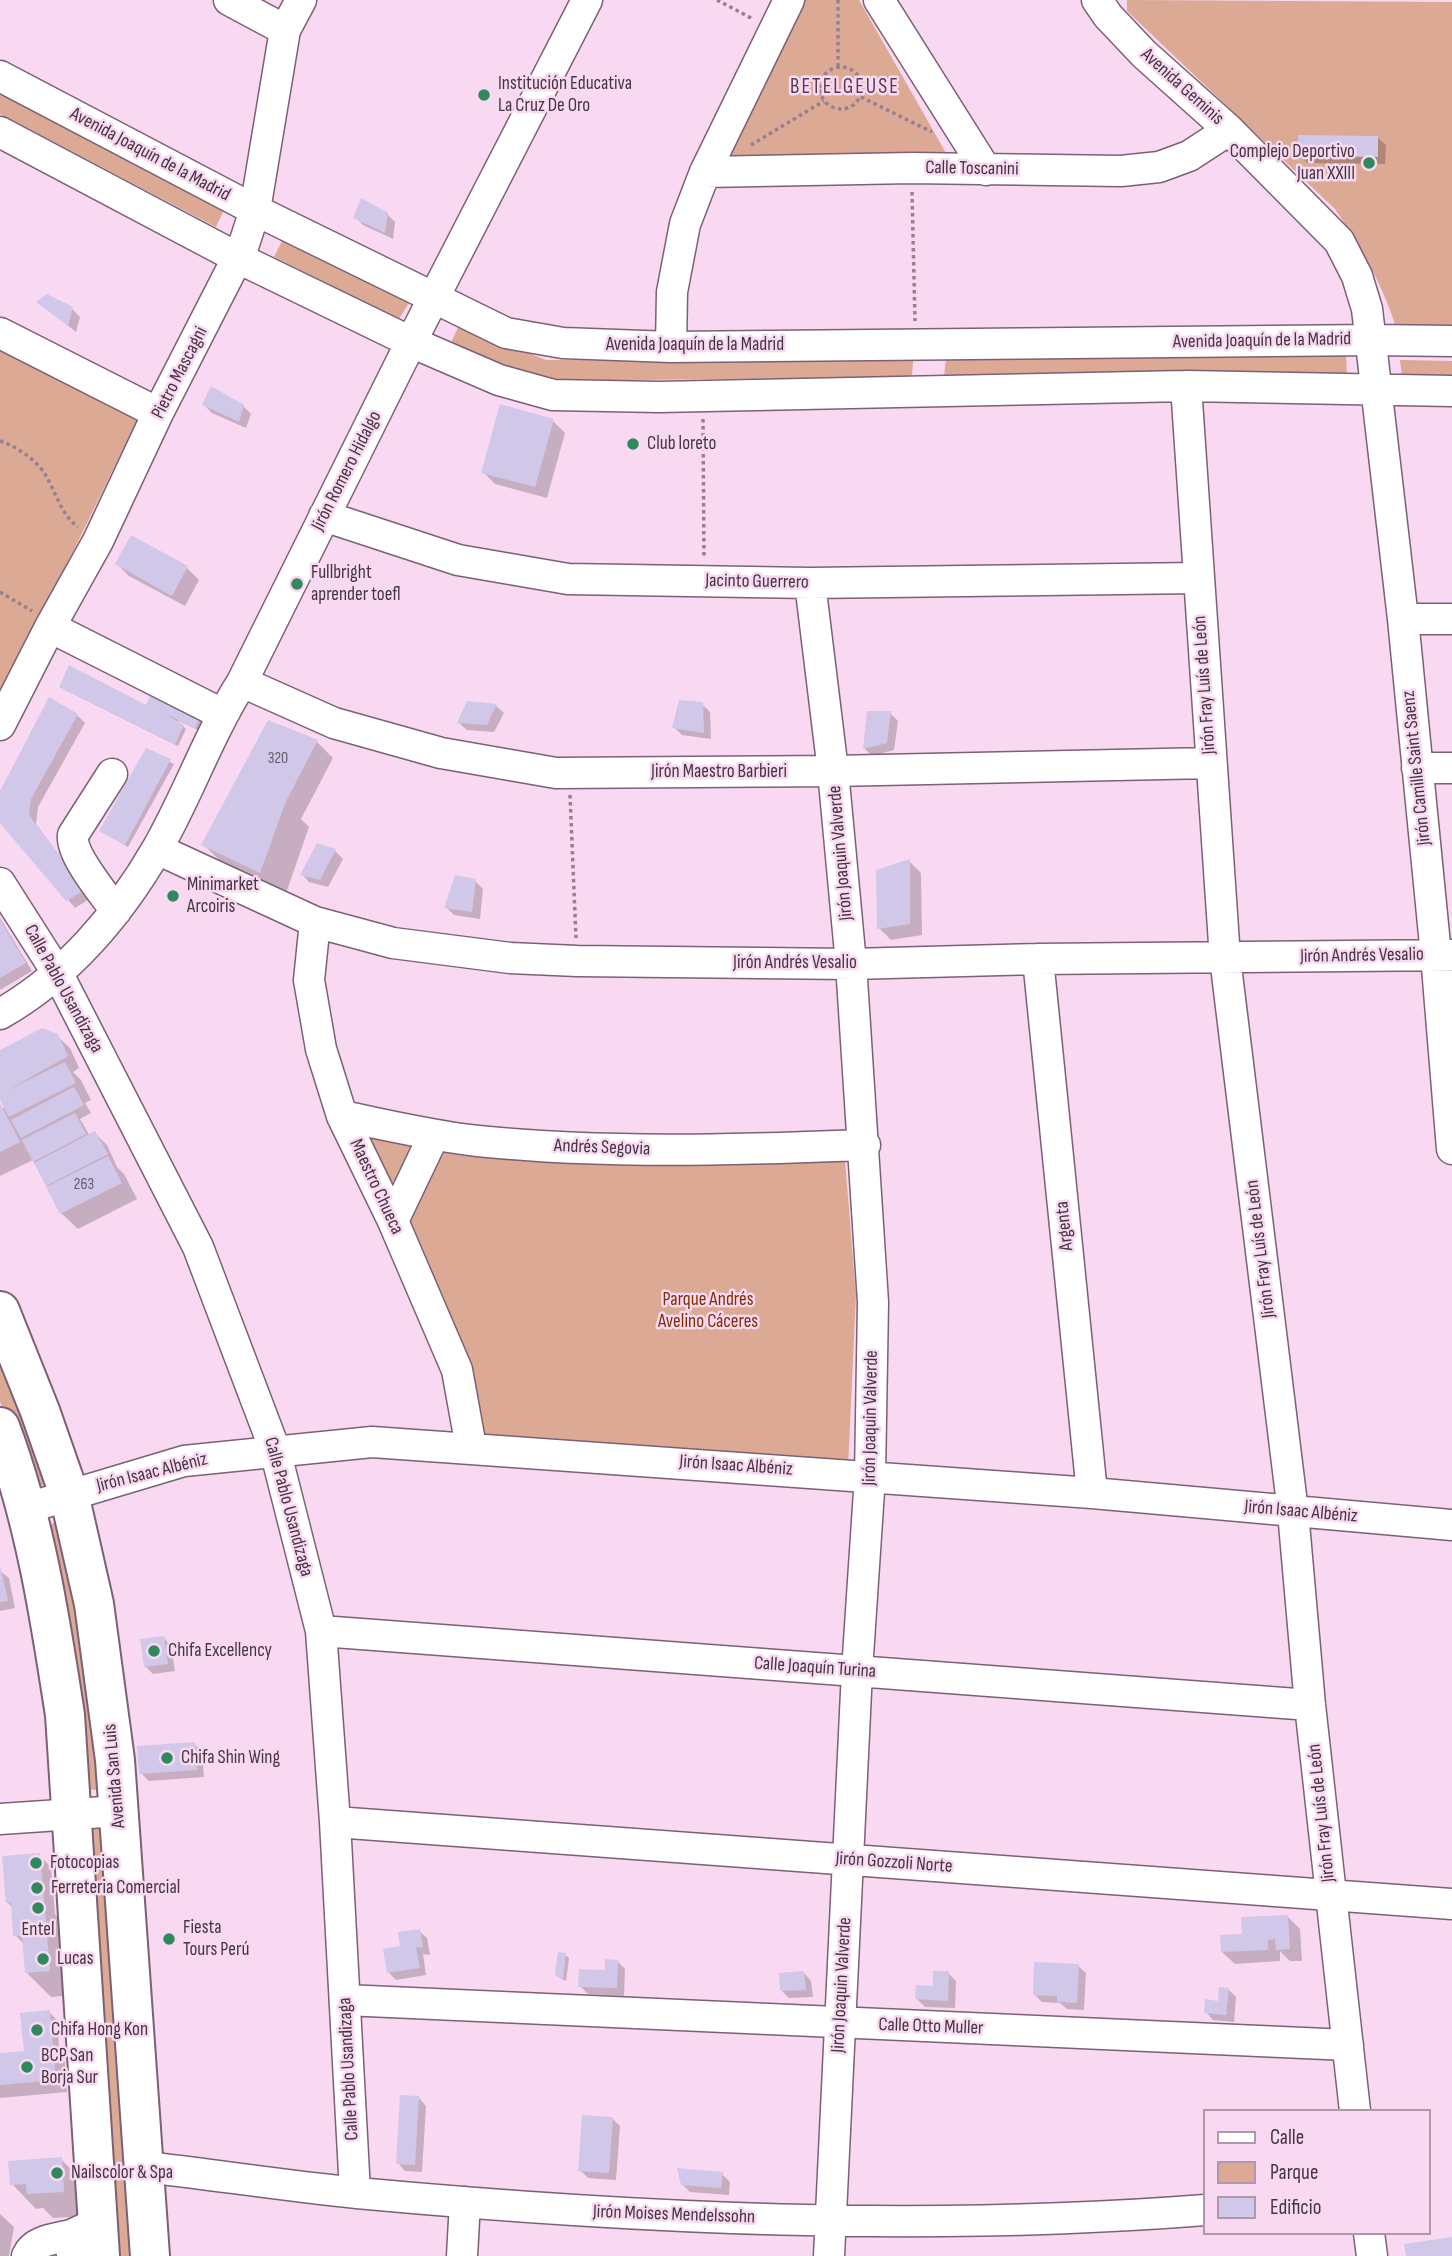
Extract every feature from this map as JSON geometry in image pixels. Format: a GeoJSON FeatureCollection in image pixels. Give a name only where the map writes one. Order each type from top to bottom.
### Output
{"type":"FeatureCollection","features":[{"type":"Feature","properties":{"kind":"main road","name":"Avenida San Luis"},"geometry":{"type":"LineString","coordinates":[[0,1311],[40,1411],[69,1494],[94,1604],[115,1760],[150,2256]]}},
{"type":"Feature","properties":{"kind":"main road"},"geometry":{"type":"LineString","coordinates":[[0,1427],[27,1508],[51,1626],[65,1715],[71,1814],[85,2242]]}},
{"type":"Feature","properties":{"kind":"street"},"geometry":{"type":"LineString","coordinates":[[229,0],[285,30]]}},
{"type":"Feature","properties":{"kind":"street","name":"Pietro Mascagni"},"geometry":{"type":"LineString","coordinates":[[0,725],[51,624],[98,541],[158,414],[238,258],[256,210],[285,30],[300,0]]}},
{"type":"Feature","properties":{"kind":"street","name":"Jirón Romero Hidalgo"},"geometry":{"type":"LineString","coordinates":[[0,1014],[25,1000],[58,974],[116,911],[157,849],[222,714],[242,682],[411,342],[587,0]]}},
{"type":"Feature","properties":{"kind":"street"},"geometry":{"type":"LineString","coordinates":[[671,347],[672,292],[685,225],[705,172],[789,0]]}},
{"type":"Feature","properties":{"kind":"street"},"geometry":{"type":"LineString","coordinates":[[879,0],[982,162]]}},
{"type":"Feature","properties":{"kind":"street","name":"Avenida Geminis"},"geometry":{"type":"LineString","coordinates":[[1097,0],[1108,16],[1144,54],[1229,130],[1339,241],[1357,276],[1367,309],[1375,388]]}},
{"type":"Feature","properties":{"kind":"street","name":"Avenida Joaquín de la Madrid"},"geometry":{"type":"LineString","coordinates":[[0,76],[256,210],[506,333],[563,343],[671,347],[1452,341]]}},
{"type":"Feature","properties":{"kind":"street","name":"Calle Toscanini"},"geometry":{"type":"LineString","coordinates":[[705,172],[912,168],[982,162],[1121,171],[1159,167],[1189,156],[1229,130]]}},
{"type":"Feature","properties":{"kind":"street"},"geometry":{"type":"LineString","coordinates":[[0,132],[238,258],[411,342],[499,380],[553,395],[702,397],[1186,386],[1452,391]]}},
{"type":"Feature","properties":{"kind":"street"},"geometry":{"type":"LineString","coordinates":[[0,333],[158,414]]}},
{"type":"Feature","properties":{"kind":"street"},"geometry":{"type":"LineString","coordinates":[[925,344],[933,392]]}},
{"type":"Feature","properties":{"kind":"street","name":"Jirón Fray Luís de León"},"geometry":{"type":"LineString","coordinates":[[1186,386],[1225,958],[1293,1512],[1310,1705],[1355,2109]]}},
{"type":"Feature","properties":{"kind":"street","name":"Jirón Camille Saint Saenz"},"geometry":{"type":"LineString","coordinates":[[1375,388],[1403,619],[1417,768],[1444,955],[1452,1149]]}},
{"type":"Feature","properties":{"kind":"street","name":"Jacinto Guerrero"},"geometry":{"type":"LineString","coordinates":[[324,516],[458,560],[568,579],[810,583],[1198,578]]}},
{"type":"Feature","properties":{"kind":"street","name":"Jirón Joaquin Valverde"},"geometry":{"type":"LineString","coordinates":[[810,583],[833,771],[851,964],[865,1145],[873,1302],[870,1476],[857,1671],[829,2256]]}},
{"type":"Feature","properties":{"kind":"street"},"geometry":{"type":"LineString","coordinates":[[1403,619],[1452,619]]}},
{"type":"Feature","properties":{"kind":"street"},"geometry":{"type":"LineString","coordinates":[[51,624],[222,714]]}},
{"type":"Feature","properties":{"kind":"street","name":"Jirón Maestro Barbieri"},"geometry":{"type":"LineString","coordinates":[[242,682],[334,723],[441,753],[556,773],[833,771],[1210,763]]}},
{"type":"Feature","properties":{"kind":"street"},"geometry":{"type":"LineString","coordinates":[[1417,768],[1452,768]]}},
{"type":"Feature","properties":{"kind":"street"},"geometry":{"type":"LineString","coordinates":[[112,774],[73,835],[72,842],[95,883],[116,911]]}},
{"type":"Feature","properties":{"kind":"street","name":"Jirón Andrés Vesalio"},"geometry":{"type":"LineString","coordinates":[[157,849],[315,922],[393,943],[510,958],[851,964],[1038,959],[1444,955]]}},
{"type":"Feature","properties":{"kind":"street","name":"Calle Pablo Usandizaga"},"geometry":{"type":"LineString","coordinates":[[0,883],[58,974],[198,1247],[275,1450],[321,1631],[335,1822],[355,2192]]}},
{"type":"Feature","properties":{"kind":"street","name":"Maestro Chueca"},"geometry":{"type":"LineString","coordinates":[[315,922],[309,980],[321,1049],[342,1116],[393,1221],[457,1370],[471,1447]]}},
{"type":"Feature","properties":{"kind":"street","name":"Argenta"},"geometry":{"type":"LineString","coordinates":[[1038,959],[1092,1493]]}},
{"type":"Feature","properties":{"kind":"street","name":"Andrés Segovia"},"geometry":{"type":"LineString","coordinates":[[342,1116],[434,1135],[577,1149],[704,1151],[865,1145]]}},
{"type":"Feature","properties":{"kind":"street"},"geometry":{"type":"LineString","coordinates":[[393,1221],[434,1135]]}},
{"type":"Feature","properties":{"kind":"street","name":"Jirón Isaac Albéniz"},"geometry":{"type":"LineString","coordinates":[[27,1508],[184,1461],[372,1442],[1092,1493],[1452,1525]]}},
{"type":"Feature","properties":{"kind":"street","name":"Calle Joaquín Turina"},"geometry":{"type":"LineString","coordinates":[[321,1631],[1310,1705]]}},
{"type":"Feature","properties":{"kind":"street"},"geometry":{"type":"LineString","coordinates":[[0,1819],[119,1811]]}},
{"type":"Feature","properties":{"kind":"street","name":"Jirón Gozzoli Norte"},"geometry":{"type":"LineString","coordinates":[[335,1822],[1452,1903]]}},
{"type":"Feature","properties":{"kind":"street","name":"Calle Otto Muller"},"geometry":{"type":"LineString","coordinates":[[345,2000],[1348,2045]]}},
{"type":"Feature","properties":{"kind":"street","name":"Jirón Moises Mendelssohn"},"geometry":{"type":"LineString","coordinates":[[145,2167],[355,2192],[591,2212],[831,2221],[1132,2216],[1204,2210]]}},
{"type":"Feature","properties":{"kind":"street"},"geometry":{"type":"LineString","coordinates":[[462,2256],[465,2202]]}},
{"type":"Feature","properties":{"kind":"street"},"geometry":{"type":"LineString","coordinates":[[1369,2235],[1372,2256]]}},
{"type":"Feature","properties":{"kind":"street"},"geometry":{"type":"LineString","coordinates":[[27,2256],[29,2251],[40,2243],[85,2242]]}},
{"type":"Feature","properties":{"kind":"path"},"geometry":{"type":"LineString","coordinates":[[717,0],[773,30]]}},
{"type":"Feature","properties":{"kind":"path"},"geometry":{"type":"LineString","coordinates":[[838,0],[838,67]]}},
{"type":"Feature","properties":{"kind":"path"},"geometry":{"type":"LineString","coordinates":[[838,67],[856,73],[862,84],[856,103],[844,109],[830,106],[824,101],[820,89],[822,77],[838,67]]}},
{"type":"Feature","properties":{"kind":"path"},"geometry":{"type":"LineString","coordinates":[[860,97],[982,162]]}},
{"type":"Feature","properties":{"kind":"path"},"geometry":{"type":"LineString","coordinates":[[743,150],[824,101]]}},
{"type":"Feature","properties":{"kind":"path"},"geometry":{"type":"LineString","coordinates":[[912,168],[925,344]]}},
{"type":"Feature","properties":{"kind":"path"},"geometry":{"type":"LineString","coordinates":[[702,397],[704,582]]}},
{"type":"Feature","properties":{"kind":"path"},"geometry":{"type":"LineString","coordinates":[[0,441],[13,445],[44,472],[70,521],[98,541]]}},
{"type":"Feature","properties":{"kind":"path"},"geometry":{"type":"LineString","coordinates":[[0,592],[51,624]]}},
{"type":"Feature","properties":{"kind":"path"},"geometry":{"type":"LineString","coordinates":[[569,773],[577,961]]}},
{"type":"Feature","properties":{"kind":"green space"},"geometry":{"type":"Polygon","coordinates":[[[798,0],[859,0],[950,160],[713,163],[798,0]]]}},
{"type":"Feature","properties":{"kind":"green space","name":"Complejo Deportivo Juan XXIII"},"geometry":{"type":"Polygon","coordinates":[[[1127,0],[1452,2],[1452,329],[1396,327],[1370,266],[1335,209],[1127,11],[1127,0]]]}},
{"type":"Feature","properties":{"kind":"green space"},"geometry":{"type":"Polygon","coordinates":[[[0,92],[224,210],[216,227],[0,114],[0,92]]]}},
{"type":"Feature","properties":{"kind":"green space"},"geometry":{"type":"Polygon","coordinates":[[[283,239],[409,303],[399,319],[274,257],[283,239]]]}},
{"type":"Feature","properties":{"kind":"green space"},"geometry":{"type":"Polygon","coordinates":[[[459,325],[546,360],[913,361],[912,377],[537,381],[450,345],[459,325]]]}},
{"type":"Feature","properties":{"kind":"green space"},"geometry":{"type":"Polygon","coordinates":[[[0,342],[141,412],[0,702],[0,342]]]}},
{"type":"Feature","properties":{"kind":"green space"},"geometry":{"type":"Polygon","coordinates":[[[1346,351],[1347,377],[944,377],[946,358],[1346,351]]]}},
{"type":"Feature","properties":{"kind":"green space"},"geometry":{"type":"Polygon","coordinates":[[[1400,360],[1452,361],[1452,385],[1403,385],[1400,360]]]}},
{"type":"Feature","properties":{"kind":"green space"},"geometry":{"type":"Polygon","coordinates":[[[349,1130],[421,1144],[393,1209],[349,1130]]]}},
{"type":"Feature","properties":{"kind":"green space","name":"Parque Andrés Avelino Cáceres"},"geometry":{"type":"Polygon","coordinates":[[[435,1148],[692,1165],[845,1160],[856,1295],[848,1468],[477,1441],[401,1221],[435,1148]]]}},
{"type":"Feature","properties":{"kind":"green space"},"geometry":{"type":"Polygon","coordinates":[[[0,1338],[51,1476],[45,1485],[38,1486],[0,1402],[0,1338]]]}},
{"type":"Feature","properties":{"kind":"green space"},"geometry":{"type":"Polygon","coordinates":[[[57,1521],[63,1523],[104,1785],[95,1790],[84,1788],[47,1527],[57,1521]]]}},
{"type":"Feature","properties":{"kind":"green space"},"geometry":{"type":"Polygon","coordinates":[[[96,1827],[105,1833],[138,2256],[114,2256],[88,1828],[96,1827]]]}},
{"type":"Feature","properties":{"kind":"building"},"geometry":{"type":"Polygon","coordinates":[[[1298,135],[1378,136],[1378,157],[1298,156],[1298,135]]]}},
{"type":"Feature","properties":{"kind":"building"},"geometry":{"type":"Polygon","coordinates":[[[361,198],[388,213],[385,233],[353,218],[361,198]]]}},
{"type":"Feature","properties":{"kind":"building"},"geometry":{"type":"Polygon","coordinates":[[[47,294],[73,307],[68,326],[36,302],[47,294]]]}},
{"type":"Feature","properties":{"kind":"building"},"geometry":{"type":"Polygon","coordinates":[[[211,386],[244,405],[239,422],[202,405],[211,386]]]}},
{"type":"Feature","properties":{"kind":"building"},"geometry":{"type":"Polygon","coordinates":[[[500,404],[554,419],[535,487],[481,473],[500,404]]]}},
{"type":"Feature","properties":{"kind":"building"},"geometry":{"type":"Polygon","coordinates":[[[131,535],[188,566],[172,596],[115,564],[131,535]]]}},
{"type":"Feature","properties":{"kind":"building"},"geometry":{"type":"Polygon","coordinates":[[[69,665],[146,705],[153,689],[202,713],[195,728],[162,712],[184,725],[175,744],[59,687],[69,665]]]}},
{"type":"Feature","properties":{"kind":"building"},"geometry":{"type":"Polygon","coordinates":[[[49,697],[78,714],[31,799],[29,815],[85,890],[66,901],[0,823],[0,791],[49,697]]]}},
{"type":"Feature","properties":{"kind":"building"},"geometry":{"type":"Polygon","coordinates":[[[679,700],[703,702],[704,733],[672,728],[679,700]]]}},
{"type":"Feature","properties":{"kind":"building"},"geometry":{"type":"Polygon","coordinates":[[[467,701],[497,704],[487,725],[457,723],[467,701]]]}},
{"type":"Feature","properties":{"kind":"building"},"geometry":{"type":"Polygon","coordinates":[[[867,711],[891,711],[887,743],[863,749],[867,711]]]}},
{"type":"Feature","properties":{"kind":"building"},"geometry":{"type":"Polygon","coordinates":[[[268,720],[318,740],[286,801],[260,873],[201,845],[268,720]]]}},
{"type":"Feature","properties":{"kind":"building"},"geometry":{"type":"Polygon","coordinates":[[[146,748],[171,759],[125,845],[99,831],[146,748]]]}},
{"type":"Feature","properties":{"kind":"building"},"geometry":{"type":"Polygon","coordinates":[[[317,843],[336,849],[320,880],[300,875],[317,843]]]}},
{"type":"Feature","properties":{"kind":"building"},"geometry":{"type":"Polygon","coordinates":[[[910,859],[910,924],[877,929],[876,870],[910,859]]]}},
{"type":"Feature","properties":{"kind":"building"},"geometry":{"type":"Polygon","coordinates":[[[455,875],[476,879],[472,912],[444,908],[455,875]]]}},
{"type":"Feature","properties":{"kind":"building"},"geometry":{"type":"Polygon","coordinates":[[[0,920],[26,963],[0,978],[0,920]]]}},
{"type":"Feature","properties":{"kind":"building"},"geometry":{"type":"Polygon","coordinates":[[[42,1028],[58,1034],[68,1056],[6,1091],[65,1062],[76,1083],[9,1117],[0,1100],[0,1050],[42,1028]]]}},
{"type":"Feature","properties":{"kind":"building"},"geometry":{"type":"Polygon","coordinates":[[[74,1087],[84,1105],[21,1138],[11,1120],[74,1087]]]}},
{"type":"Feature","properties":{"kind":"building"},"geometry":{"type":"Polygon","coordinates":[[[0,1103],[20,1142],[0,1152],[0,1103]]]}},
{"type":"Feature","properties":{"kind":"building"},"geometry":{"type":"Polygon","coordinates":[[[75,1113],[86,1134],[33,1162],[22,1140],[75,1113]]]}},
{"type":"Feature","properties":{"kind":"building"},"geometry":{"type":"Polygon","coordinates":[[[95,1131],[108,1154],[46,1186],[34,1163],[95,1131]]]}},
{"type":"Feature","properties":{"kind":"building"},"geometry":{"type":"Polygon","coordinates":[[[108,1156],[122,1183],[60,1214],[46,1187],[108,1156]]]}},
{"type":"Feature","properties":{"kind":"building"},"geometry":{"type":"Polygon","coordinates":[[[0,1565],[8,1601],[0,1602],[0,1565]]]}},
{"type":"Feature","properties":{"kind":"building","name":"Chifa Excellency"},"geometry":{"type":"Polygon","coordinates":[[[164,1636],[168,1664],[144,1667],[140,1639],[164,1636]]]}},
{"type":"Feature","properties":{"kind":"building","name":"Chifa Shin Wing"},"geometry":{"type":"Polygon","coordinates":[[[195,1742],[197,1770],[139,1774],[137,1746],[195,1742]]]}},
{"type":"Feature","properties":{"kind":"building"},"geometry":{"type":"Polygon","coordinates":[[[40,1853],[50,1971],[25,1973],[22,1936],[13,1936],[11,1902],[6,1903],[2,1856],[40,1853]]]}},
{"type":"Feature","properties":{"kind":"building"},"geometry":{"type":"Polygon","coordinates":[[[1288,1915],[1290,1949],[1276,1950],[1275,1939],[1268,1940],[1268,1950],[1221,1952],[1220,1935],[1242,1934],[1241,1917],[1288,1915]]]}},
{"type":"Feature","properties":{"kind":"building"},"geometry":{"type":"Polygon","coordinates":[[[420,1929],[423,1948],[416,1947],[420,1968],[387,1973],[383,1949],[400,1946],[398,1932],[420,1929]]]}},
{"type":"Feature","properties":{"kind":"building"},"geometry":{"type":"Polygon","coordinates":[[[558,1952],[566,1953],[563,1980],[555,1975],[558,1952]]]}},
{"type":"Feature","properties":{"kind":"building"},"geometry":{"type":"Polygon","coordinates":[[[605,1959],[618,1960],[617,1988],[578,1987],[579,1969],[605,1970],[605,1959]]]}},
{"type":"Feature","properties":{"kind":"building"},"geometry":{"type":"Polygon","coordinates":[[[1034,1962],[1079,1964],[1077,2003],[1057,2002],[1057,1996],[1033,1995],[1034,1962]]]}},
{"type":"Feature","properties":{"kind":"building"},"geometry":{"type":"Polygon","coordinates":[[[804,1971],[806,1990],[780,1991],[779,1973],[804,1971]]]}},
{"type":"Feature","properties":{"kind":"building"},"geometry":{"type":"Polygon","coordinates":[[[933,1971],[949,1971],[948,2001],[915,1999],[916,1985],[933,1986],[933,1971]]]}},
{"type":"Feature","properties":{"kind":"building"},"geometry":{"type":"Polygon","coordinates":[[[1219,1987],[1229,1988],[1226,2015],[1204,2013],[1205,1999],[1218,2001],[1219,1987]]]}},
{"type":"Feature","properties":{"kind":"building","name":"BCP San Borja Sur"},"geometry":{"type":"Polygon","coordinates":[[[50,2010],[56,2080],[0,2085],[0,2053],[24,2051],[20,2013],[50,2010]]]}},
{"type":"Feature","properties":{"kind":"building"},"geometry":{"type":"Polygon","coordinates":[[[400,2095],[419,2096],[415,2165],[396,2164],[400,2095]]]}},
{"type":"Feature","properties":{"kind":"building"},"geometry":{"type":"Polygon","coordinates":[[[582,2115],[613,2117],[609,2173],[578,2171],[582,2115]]]}},
{"type":"Feature","properties":{"kind":"building"},"geometry":{"type":"Polygon","coordinates":[[[62,2157],[64,2192],[27,2194],[26,2184],[10,2185],[8,2161],[62,2157]]]}},
{"type":"Feature","properties":{"kind":"building"},"geometry":{"type":"Polygon","coordinates":[[[677,2168],[723,2172],[721,2188],[681,2185],[677,2168]]]}},
{"type":"Feature","properties":{"kind":"building"},"geometry":{"type":"Polygon","coordinates":[[[1452,2237],[1452,2256],[1406,2256],[1404,2244],[1452,2237]]]}},
{"type":"Feature","properties":{"kind":"place","name":"Institución Educativa La Cruz De Oro"},"geometry":{"type":"Point","coordinates":[484,95]}},
{"type":"Feature","properties":{"kind":"place","name":"Complejo Deportivo Juan XXIII"},"geometry":{"type":"Point","coordinates":[1369,163]}},
{"type":"Feature","properties":{"kind":"place","name":"Club loreto"},"geometry":{"type":"Point","coordinates":[633,444]}},
{"type":"Feature","properties":{"kind":"place","name":"Fullbright aprender toefl"},"geometry":{"type":"Point","coordinates":[297,584]}},
{"type":"Feature","properties":{"kind":"place","name":"Minimarket Arcoiris"},"geometry":{"type":"Point","coordinates":[173,896]}},
{"type":"Feature","properties":{"kind":"place","name":"Chifa Excellency"},"geometry":{"type":"Point","coordinates":[154,1651]}},
{"type":"Feature","properties":{"kind":"place","name":"Chifa Shin Wing"},"geometry":{"type":"Point","coordinates":[167,1758]}},
{"type":"Feature","properties":{"kind":"place","name":"Fotocopias"},"geometry":{"type":"Point","coordinates":[36,1863]}},
{"type":"Feature","properties":{"kind":"place","name":"Ferreteria Comercial"},"geometry":{"type":"Point","coordinates":[37,1888]}},
{"type":"Feature","properties":{"kind":"place","name":"Entel"},"geometry":{"type":"Point","coordinates":[38,1908]}},
{"type":"Feature","properties":{"kind":"place","name":"Fiesta Tours Perú"},"geometry":{"type":"Point","coordinates":[169,1939]}},
{"type":"Feature","properties":{"kind":"place","name":"Lucas"},"geometry":{"type":"Point","coordinates":[43,1959]}},
{"type":"Feature","properties":{"kind":"place","name":"Chifa Hong Kon"},"geometry":{"type":"Point","coordinates":[37,2030]}},
{"type":"Feature","properties":{"kind":"place","name":"BCP San Borja Sur"},"geometry":{"type":"Point","coordinates":[27,2067]}},
{"type":"Feature","properties":{"kind":"place","name":"Nailscolor & Spa"},"geometry":{"type":"Point","coordinates":[57,2173]}},
{"type":"Feature","properties":{"kind":"district","name":"BETELGEUSE"},"geometry":{"type":"Point","coordinates":[845,88]}}]}
